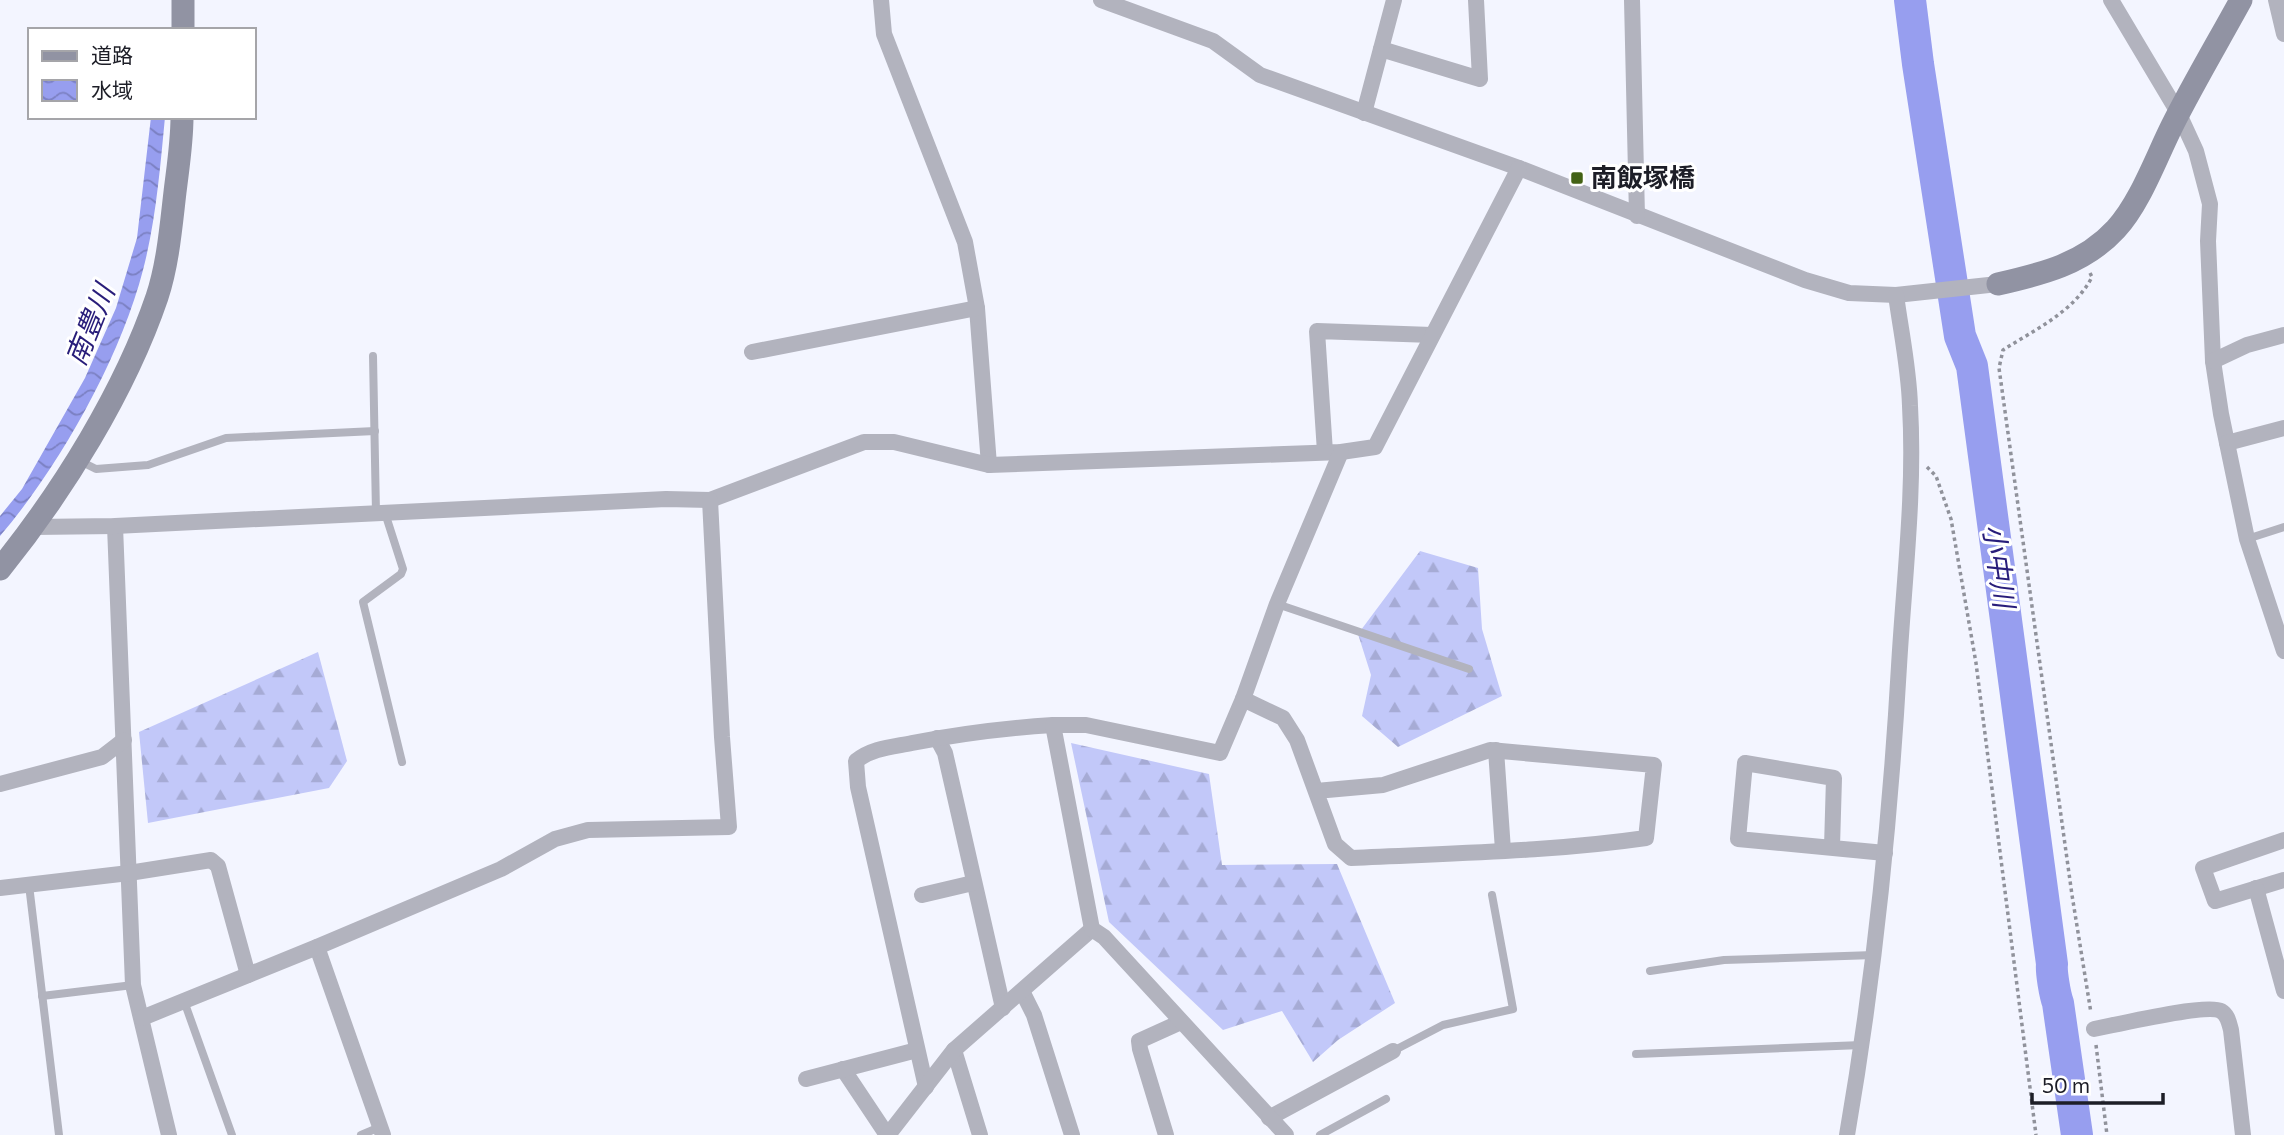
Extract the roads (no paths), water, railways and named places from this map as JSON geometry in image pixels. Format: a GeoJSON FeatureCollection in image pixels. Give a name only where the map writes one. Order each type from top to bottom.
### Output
{"type":"FeatureCollection","features":[{"type":"Feature","properties":{"kind":"street"},"geometry":{"type":"LineString","coordinates":[[183,0],[183,28]]}},
{"type":"Feature","properties":{"kind":"street"},"geometry":{"type":"LineString","coordinates":[[881,0],[884,34],[965,243],[977,308],[989,465]]}},
{"type":"Feature","properties":{"kind":"street"},"geometry":{"type":"LineString","coordinates":[[1101,0],[1213,41],[1259,75],[1519,168],[1805,280],[1849,293],[1896,295],[1998,284],[2048,273],[2085,255],[2117,229],[2136,199],[2241,0]]}},
{"type":"Feature","properties":{"kind":"street"},"geometry":{"type":"LineString","coordinates":[[1364,113],[1394,0]]}},
{"type":"Feature","properties":{"kind":"street"},"geometry":{"type":"LineString","coordinates":[[1381,49],[1480,79],[1476,0]]}},
{"type":"Feature","properties":{"kind":"street"},"geometry":{"type":"LineString","coordinates":[[1632,0],[1637,216]]}},
{"type":"Feature","properties":{"kind":"street"},"geometry":{"type":"LineString","coordinates":[[2276,0],[2284,34]]}},
{"type":"Feature","properties":{"kind":"street"},"geometry":{"type":"LineString","coordinates":[[2117,1],[2179,114],[2196,151],[2210,204],[2208,241],[2213,361],[2247,539],[2283,641]]}},
{"type":"Feature","properties":{"kind":"street"},"geometry":{"type":"LineString","coordinates":[[0,569],[34,527],[77,459],[125,372],[157,296],[170,236],[182,119]]}},
{"type":"Feature","properties":{"kind":"street"},"geometry":{"type":"LineString","coordinates":[[34,527],[115,526],[666,499],[710,500],[864,442],[894,442],[989,465],[1333,452],[1375,447],[1519,168]]}},
{"type":"Feature","properties":{"kind":"street"},"geometry":{"type":"LineString","coordinates":[[1847,1135],[1874,955],[1892,789],[1910,451],[1910,405],[1896,295]]}},
{"type":"Feature","properties":{"kind":"street"},"geometry":{"type":"LineString","coordinates":[[752,352],[977,308]]}},
{"type":"Feature","properties":{"kind":"street"},"geometry":{"type":"LineString","coordinates":[[926,1087],[858,787],[856,761],[867,752],[937,738],[989,730],[1054,725],[1086,725],[1220,752],[1243,699],[1333,452],[1317,331],[1432,335]]}},
{"type":"Feature","properties":{"kind":"street"},"geometry":{"type":"LineString","coordinates":[[2213,361],[2247,345],[2284,335]]}},
{"type":"Feature","properties":{"kind":"street"},"geometry":{"type":"LineString","coordinates":[[2227,443],[2284,428]]}},
{"type":"Feature","properties":{"kind":"street"},"geometry":{"type":"LineString","coordinates":[[142,1018],[501,869],[555,839],[588,830],[729,827],[710,500]]}},
{"type":"Feature","properties":{"kind":"street"},"geometry":{"type":"LineString","coordinates":[[115,526],[133,985],[169,1135]]}},
{"type":"Feature","properties":{"kind":"street"},"geometry":{"type":"LineString","coordinates":[[1243,699],[1283,718],[1297,740],[1335,844],[1351,858],[1610,843],[1646,838],[1654,765],[1490,750],[1383,785],[1316,791]]}},
{"type":"Feature","properties":{"kind":"street"},"geometry":{"type":"LineString","coordinates":[[1054,725],[1092,929],[1104,937],[1286,1135]]}},
{"type":"Feature","properties":{"kind":"street"},"geometry":{"type":"LineString","coordinates":[[937,738],[945,753],[1003,1008]]}},
{"type":"Feature","properties":{"kind":"street"},"geometry":{"type":"LineString","coordinates":[[0,784],[102,757],[124,740]]}},
{"type":"Feature","properties":{"kind":"street"},"geometry":{"type":"LineString","coordinates":[[1496,750],[1503,850]]}},
{"type":"Feature","properties":{"kind":"street"},"geometry":{"type":"LineString","coordinates":[[1832,847],[1834,778],[1745,763],[1738,839],[1885,853]]}},
{"type":"Feature","properties":{"kind":"street"},"geometry":{"type":"LineString","coordinates":[[2284,840],[2203,868],[2215,901],[2284,880]]}},
{"type":"Feature","properties":{"kind":"street"},"geometry":{"type":"LineString","coordinates":[[0,888],[129,873],[211,860],[218,866],[248,975]]}},
{"type":"Feature","properties":{"kind":"street"},"geometry":{"type":"LineString","coordinates":[[922,895],[973,883]]}},
{"type":"Feature","properties":{"kind":"street"},"geometry":{"type":"LineString","coordinates":[[2256,888],[2284,991]]}},
{"type":"Feature","properties":{"kind":"street"},"geometry":{"type":"LineString","coordinates":[[843,1069],[888,1135],[954,1050],[1092,929]]}},
{"type":"Feature","properties":{"kind":"street"},"geometry":{"type":"LineString","coordinates":[[317,947],[382,1131]]}},
{"type":"Feature","properties":{"kind":"street"},"geometry":{"type":"LineString","coordinates":[[1022,991],[1034,1015],[1072,1135]]}},
{"type":"Feature","properties":{"kind":"street"},"geometry":{"type":"LineString","coordinates":[[2094,1029],[2175,1013],[2215,1009],[2222,1011],[2227,1015],[2231,1030],[2243,1135]]}},
{"type":"Feature","properties":{"kind":"street"},"geometry":{"type":"LineString","coordinates":[[1166,1135],[1139,1041],[1181,1022]]}},
{"type":"Feature","properties":{"kind":"street"},"geometry":{"type":"LineString","coordinates":[[806,1079],[917,1050]]}},
{"type":"Feature","properties":{"kind":"street"},"geometry":{"type":"LineString","coordinates":[[954,1050],[980,1135]]}},
{"type":"Feature","properties":{"kind":"street"},"geometry":{"type":"LineString","coordinates":[[1269,1118],[1393,1051]]}},
{"type":"Feature","properties":{"kind":"lane"},"geometry":{"type":"LineString","coordinates":[[373,356],[381,513],[403,569],[401,574],[363,602],[402,762]]}},
{"type":"Feature","properties":{"kind":"lane"},"geometry":{"type":"LineString","coordinates":[[77,459],[96,469],[148,465],[226,438],[375,431]]}},
{"type":"Feature","properties":{"kind":"lane"},"geometry":{"type":"LineString","coordinates":[[2247,539],[2284,527]]}},
{"type":"Feature","properties":{"kind":"lane"},"geometry":{"type":"LineString","coordinates":[[1277,604],[1469,669]]}},
{"type":"Feature","properties":{"kind":"lane"},"geometry":{"type":"LineString","coordinates":[[29,885],[59,1135]]}},
{"type":"Feature","properties":{"kind":"lane"},"geometry":{"type":"LineString","coordinates":[[1393,1051],[1443,1024],[1513,1009],[1492,895]]}},
{"type":"Feature","properties":{"kind":"lane"},"geometry":{"type":"LineString","coordinates":[[1650,971],[1724,960],[1874,955]]}},
{"type":"Feature","properties":{"kind":"lane"},"geometry":{"type":"LineString","coordinates":[[42,996],[133,985]]}},
{"type":"Feature","properties":{"kind":"lane"},"geometry":{"type":"LineString","coordinates":[[184,1001],[232,1135]]}},
{"type":"Feature","properties":{"kind":"lane"},"geometry":{"type":"LineString","coordinates":[[1636,1054],[1862,1045]]}},
{"type":"Feature","properties":{"kind":"lane"},"geometry":{"type":"LineString","coordinates":[[1320,1135],[1386,1099]]}},
{"type":"Feature","properties":{"kind":"lane"},"geometry":{"type":"LineString","coordinates":[[361,1135],[382,1131]]}},
{"type":"Feature","properties":{"kind":"water"},"geometry":{"type":"Polygon","coordinates":[[[151,119],[165,119],[151,232],[133,304],[103,375],[65,445],[0,536],[0,516],[22,489],[85,378],[116,308],[137,238],[151,119]]]}},
{"type":"Feature","properties":{"kind":"waterway","name":"小中川"},"geometry":{"type":"LineString","coordinates":[[1910,0],[1960,336],[1972,366],[2053,978],[2077,1135]]}},
{"type":"Feature","properties":{"kind":"place","name":"南飯塚橋"},"geometry":{"type":"Point","coordinates":[1577,178]}},
{"type":"Feature","properties":{"kind":"water label","name":"南豊川"},"geometry":{"type":"Point","coordinates":[90,325]}}]}
